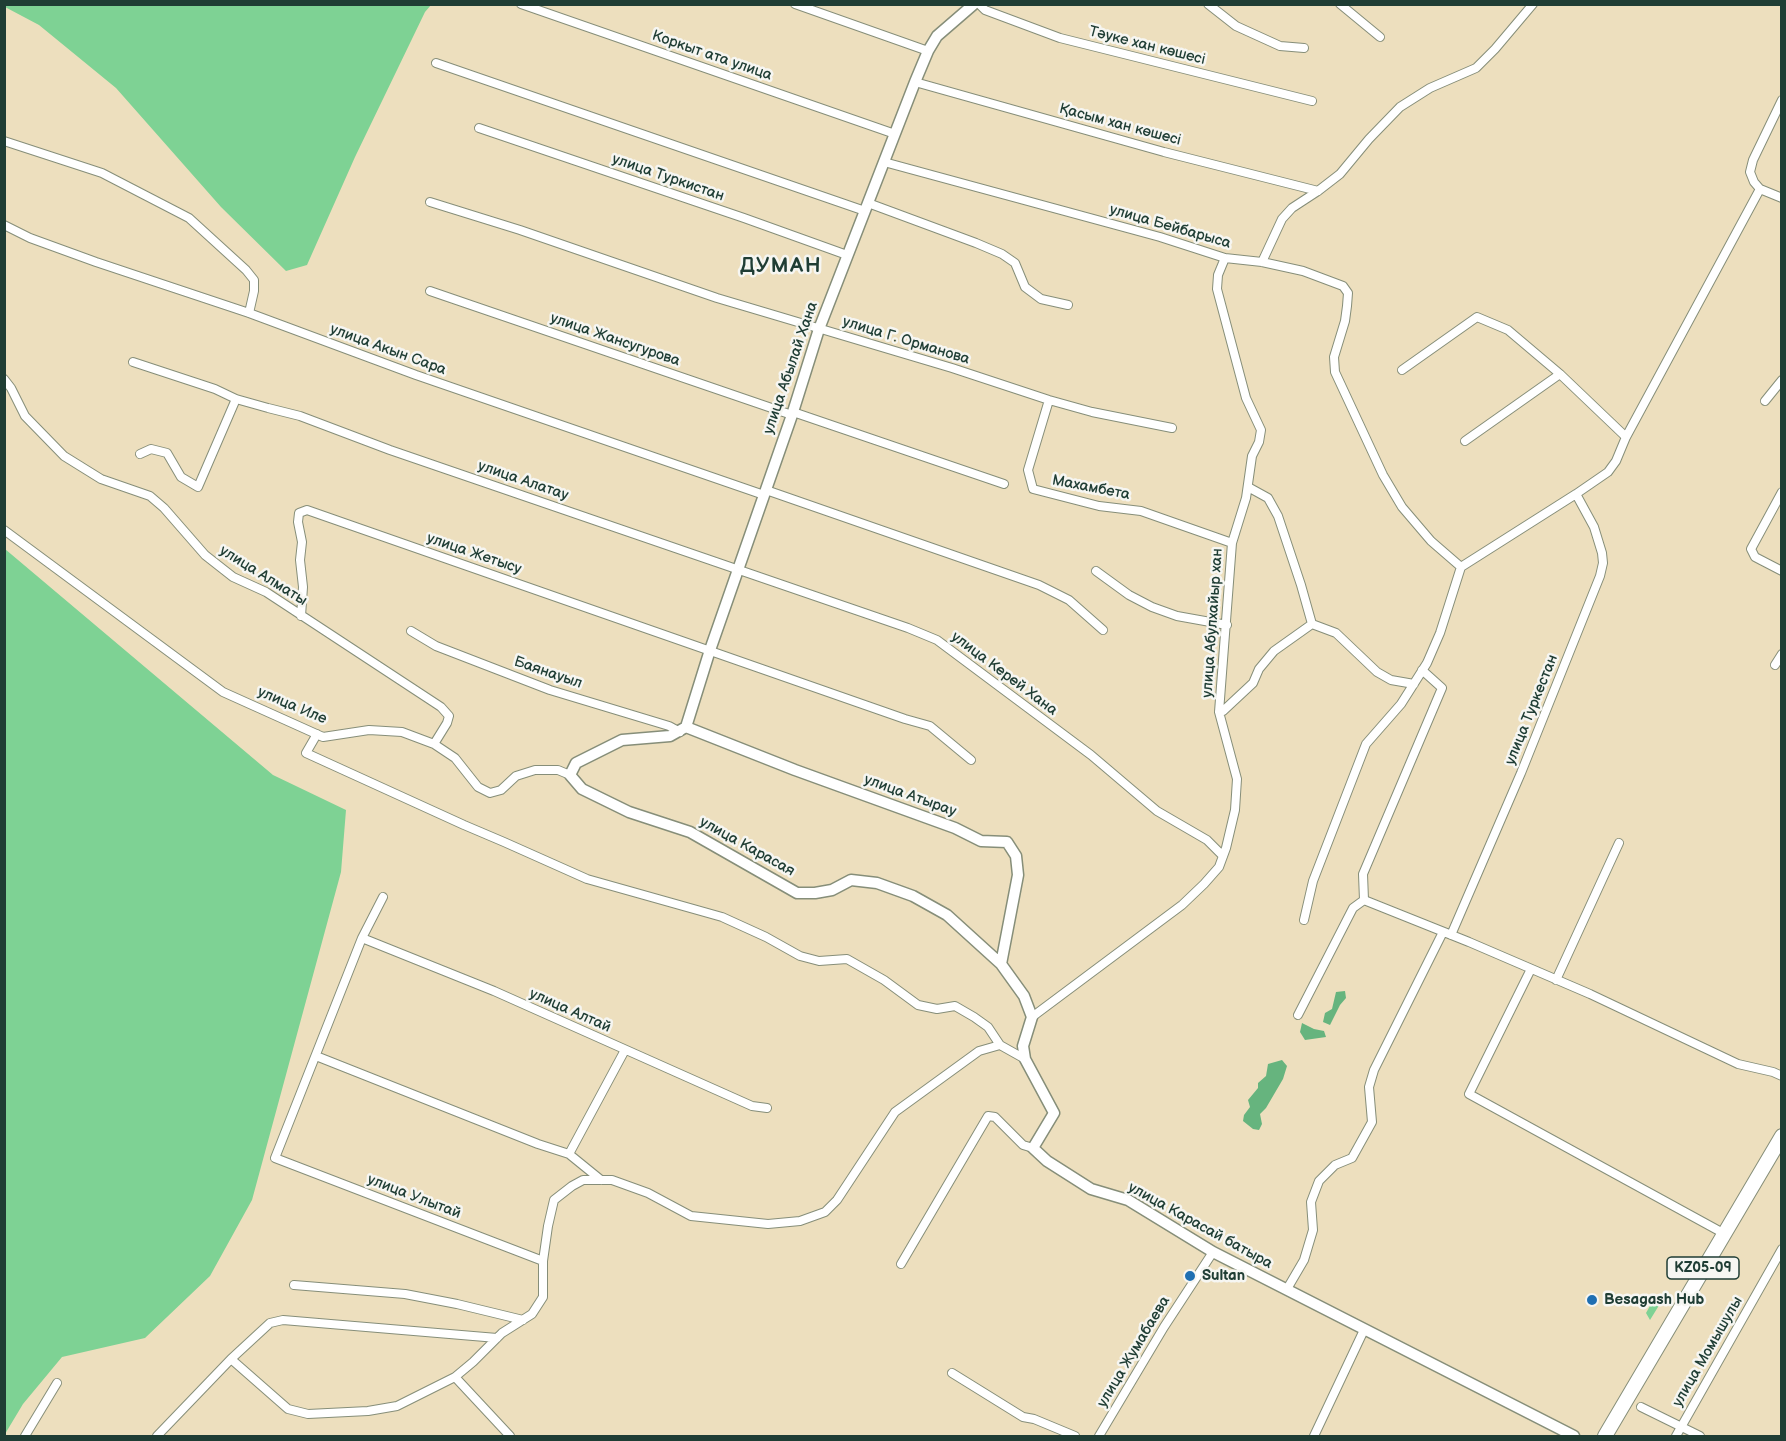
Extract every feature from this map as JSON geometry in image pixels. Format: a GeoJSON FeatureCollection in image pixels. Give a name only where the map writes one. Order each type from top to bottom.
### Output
{"type":"FeatureCollection","features":[{"type":"Feature","properties":{"kind":"main road","name":"KZ05-09"},"geometry":{"type":"LineString","coordinates":[[1605,1437],[1782,1136]]}},
{"type":"Feature","properties":{"kind":"street","name":"Коркыт ата улица"},"geometry":{"type":"LineString","coordinates":[[521,4],[895,134]]}},
{"type":"Feature","properties":{"kind":"street"},"geometry":{"type":"LineString","coordinates":[[795,4],[928,51]]}},
{"type":"Feature","properties":{"kind":"street","name":"улица Абылай Хана"},"geometry":{"type":"LineString","coordinates":[[683,730],[819,329],[915,82],[937,36],[974,4]]}},
{"type":"Feature","properties":{"kind":"street","name":"Тәуке хан көшесі"},"geometry":{"type":"LineString","coordinates":[[980,4],[985,10],[1060,38],[1312,101]]}},
{"type":"Feature","properties":{"kind":"street"},"geometry":{"type":"LineString","coordinates":[[1208,4],[1236,26],[1280,46],[1304,48]]}},
{"type":"Feature","properties":{"kind":"street"},"geometry":{"type":"LineString","coordinates":[[1340,4],[1380,37]]}},
{"type":"Feature","properties":{"kind":"street"},"geometry":{"type":"LineString","coordinates":[[1262,262],[1282,219],[1292,208],[1340,174],[1400,107],[1430,88],[1476,68],[1533,4]]}},
{"type":"Feature","properties":{"kind":"street"},"geometry":{"type":"LineString","coordinates":[[436,63],[976,243],[1002,254],[1015,263],[1025,287],[1041,299],[1068,305]]}},
{"type":"Feature","properties":{"kind":"street","name":"Қасым хан көшесі"},"geometry":{"type":"LineString","coordinates":[[915,82],[1164,152],[1318,191]]}},
{"type":"Feature","properties":{"kind":"street"},"geometry":{"type":"LineString","coordinates":[[1782,100],[1753,160],[1750,172],[1760,189],[1782,198]]}},
{"type":"Feature","properties":{"kind":"street","name":"улица Туркистан"},"geometry":{"type":"LineString","coordinates":[[479,128],[847,255]]}},
{"type":"Feature","properties":{"kind":"street"},"geometry":{"type":"LineString","coordinates":[[4,141],[102,173],[189,218],[254,280],[249,313]]}},
{"type":"Feature","properties":{"kind":"street","name":"улица Бейбарыса"},"geometry":{"type":"LineString","coordinates":[[884,162],[1160,237],[1225,258],[1303,270],[1343,286],[1348,292],[1345,321],[1334,357],[1335,372],[1383,475],[1402,507],[1431,541],[1461,567]]}},
{"type":"Feature","properties":{"kind":"street"},"geometry":{"type":"LineString","coordinates":[[1304,920],[1313,881],[1366,744],[1401,704],[1422,670],[1440,633],[1461,567],[1608,472],[1616,461],[1626,437],[1760,189]]}},
{"type":"Feature","properties":{"kind":"street","name":"улица Г. Орманова"},"geometry":{"type":"LineString","coordinates":[[430,202],[511,227],[717,298],[952,368],[1049,400],[1092,412],[1172,428]]}},
{"type":"Feature","properties":{"kind":"street","name":"улица Акын Сара"},"geometry":{"type":"LineString","coordinates":[[4,225],[30,238],[249,313],[405,371],[1040,585],[1069,600],[1103,630]]}},
{"type":"Feature","properties":{"kind":"street","name":"улица Абулхайыр хан"},"geometry":{"type":"LineString","coordinates":[[1032,1017],[1182,905],[1204,884],[1219,867],[1235,810],[1237,779],[1219,712],[1232,543],[1246,498],[1252,456],[1259,442],[1261,430],[1246,398],[1217,289],[1218,275],[1225,258]]}},
{"type":"Feature","properties":{"kind":"street","name":"улица Жансугурова"},"geometry":{"type":"LineString","coordinates":[[430,291],[1004,484]]}},
{"type":"Feature","properties":{"kind":"street"},"geometry":{"type":"LineString","coordinates":[[1402,370],[1478,316],[1508,330],[1560,374],[1626,437]]}},
{"type":"Feature","properties":{"kind":"street","name":"улица Алатау"},"geometry":{"type":"LineString","coordinates":[[133,362],[215,389],[236,399],[300,416],[390,450],[738,569]]}},
{"type":"Feature","properties":{"kind":"street"},"geometry":{"type":"LineString","coordinates":[[1465,441],[1560,374]]}},
{"type":"Feature","properties":{"kind":"street","name":"улица Алматы"},"geometry":{"type":"LineString","coordinates":[[4,379],[25,416],[64,456],[101,479],[150,496],[164,508],[205,555],[233,577],[266,592],[441,707],[449,716],[434,744]]}},
{"type":"Feature","properties":{"kind":"street"},"geometry":{"type":"LineString","coordinates":[[1765,401],[1782,380]]}},
{"type":"Feature","properties":{"kind":"street"},"geometry":{"type":"LineString","coordinates":[[140,454],[151,449],[167,453],[182,477],[198,487],[236,399]]}},
{"type":"Feature","properties":{"kind":"street","name":"Махамбета"},"geometry":{"type":"LineString","coordinates":[[1049,400],[1028,470],[1033,489],[1099,506],[1141,511],[1232,543]]}},
{"type":"Feature","properties":{"kind":"street"},"geometry":{"type":"LineString","coordinates":[[1248,488],[1268,498],[1278,516],[1312,624]]}},
{"type":"Feature","properties":{"kind":"street"},"geometry":{"type":"LineString","coordinates":[[1782,492],[1751,549],[1755,557],[1782,571]]}},
{"type":"Feature","properties":{"kind":"street","name":"улица Туркестан"},"geometry":{"type":"LineString","coordinates":[[1287,1289],[1304,1260],[1313,1230],[1311,1202],[1319,1181],[1335,1165],[1352,1158],[1372,1122],[1369,1088],[1374,1070],[1447,933],[1521,773],[1600,576],[1603,563],[1602,554],[1594,527],[1576,494]]}},
{"type":"Feature","properties":{"kind":"street","name":"улица Жетысу"},"geometry":{"type":"LineString","coordinates":[[301,616],[302,542],[298,522],[299,513],[307,510],[710,650]]}},
{"type":"Feature","properties":{"kind":"street","name":"улица Иле"},"geometry":{"type":"LineString","coordinates":[[4,530],[223,692],[323,737],[369,730],[402,732],[434,744],[455,758],[478,787],[490,793],[501,790],[516,776],[534,770],[558,770],[570,776]]}},
{"type":"Feature","properties":{"kind":"street","name":"улица Керей Хана"},"geometry":{"type":"LineString","coordinates":[[738,569],[908,628],[936,640],[1090,755],[1157,811],[1207,840],[1223,856]]}},
{"type":"Feature","properties":{"kind":"street"},"geometry":{"type":"LineString","coordinates":[[1096,571],[1129,595],[1152,607],[1177,615],[1227,625]]}},
{"type":"Feature","properties":{"kind":"street"},"geometry":{"type":"LineString","coordinates":[[1312,624],[1336,633],[1384,676],[1391,680],[1414,684]]}},
{"type":"Feature","properties":{"kind":"street"},"geometry":{"type":"LineString","coordinates":[[1219,712],[1223,711],[1253,683],[1259,669],[1274,651],[1312,624]]}},
{"type":"Feature","properties":{"kind":"street","name":"Баянауыл"},"geometry":{"type":"LineString","coordinates":[[411,631],[436,646],[550,690],[683,730]]}},
{"type":"Feature","properties":{"kind":"street"},"geometry":{"type":"LineString","coordinates":[[710,650],[904,719],[930,726],[971,760]]}},
{"type":"Feature","properties":{"kind":"street"},"geometry":{"type":"LineString","coordinates":[[1775,665],[1782,654]]}},
{"type":"Feature","properties":{"kind":"street"},"geometry":{"type":"LineString","coordinates":[[1364,900],[1363,874],[1442,688],[1422,670]]}},
{"type":"Feature","properties":{"kind":"street"},"geometry":{"type":"LineString","coordinates":[[570,776],[576,763],[622,740],[669,736],[683,730]]}},
{"type":"Feature","properties":{"kind":"street","name":"улица Атырау"},"geometry":{"type":"LineString","coordinates":[[683,730],[955,828],[981,841],[1007,842],[1016,856],[1018,876],[1001,964]]}},
{"type":"Feature","properties":{"kind":"street"},"geometry":{"type":"LineString","coordinates":[[317,734],[306,753],[453,821],[587,879],[722,917],[800,956],[819,961],[847,959],[884,980],[918,1005],[937,1009],[955,1006],[988,1026],[1000,1045],[1025,1059]]}},
{"type":"Feature","properties":{"kind":"street","name":"улица Карасая"},"geometry":{"type":"LineString","coordinates":[[570,776],[582,789],[629,812],[690,832],[798,893],[815,894],[832,890],[851,880],[877,883],[913,897],[947,915],[1001,964]]}},
{"type":"Feature","properties":{"kind":"street"},"geometry":{"type":"LineString","coordinates":[[1556,980],[1619,843]]}},
{"type":"Feature","properties":{"kind":"street"},"geometry":{"type":"LineString","coordinates":[[383,897],[362,938],[316,1056],[538,1144],[569,1154],[601,1180]]}},
{"type":"Feature","properties":{"kind":"street"},"geometry":{"type":"LineString","coordinates":[[1364,900],[1531,969],[1738,1064],[1782,1076]]}},
{"type":"Feature","properties":{"kind":"street"},"geometry":{"type":"LineString","coordinates":[[1298,1016],[1353,908],[1364,900]]}},
{"type":"Feature","properties":{"kind":"street","name":"улица Алтай"},"geometry":{"type":"LineString","coordinates":[[362,938],[494,991],[752,1106],[767,1108]]}},
{"type":"Feature","properties":{"kind":"street"},"geometry":{"type":"LineString","coordinates":[[902,1264],[988,1116],[994,1117],[1023,1145],[1033,1148],[1054,1113],[1025,1059],[1023,1046],[1032,1017],[1024,996],[1001,964]]}},
{"type":"Feature","properties":{"kind":"street"},"geometry":{"type":"LineString","coordinates":[[1531,969],[1469,1095],[1723,1233]]}},
{"type":"Feature","properties":{"kind":"street"},"geometry":{"type":"LineString","coordinates":[[231,1359],[288,1409],[308,1414],[368,1411],[397,1406],[455,1377],[502,1333],[532,1314],[543,1297],[543,1261],[554,1200],[572,1186],[584,1180],[612,1180],[648,1193],[691,1216],[768,1224],[800,1221],[825,1212],[837,1200],[895,1112],[980,1051],[1000,1045]]}},
{"type":"Feature","properties":{"kind":"street"},"geometry":{"type":"LineString","coordinates":[[569,1154],[625,1050]]}},
{"type":"Feature","properties":{"kind":"street","name":"улица Улытай"},"geometry":{"type":"LineString","coordinates":[[316,1056],[275,1158],[543,1261]]}},
{"type":"Feature","properties":{"kind":"street","name":"улица Карасай батыра"},"geometry":{"type":"LineString","coordinates":[[1033,1148],[1047,1161],[1091,1189],[1128,1200],[1213,1252],[1574,1437]]}},
{"type":"Feature","properties":{"kind":"street","name":"улица Момышулы"},"geometry":{"type":"LineString","coordinates":[[1676,1437],[1782,1249]]}},
{"type":"Feature","properties":{"kind":"street","name":"улица Жумабаева"},"geometry":{"type":"LineString","coordinates":[[1099,1437],[1164,1327],[1213,1252]]}},
{"type":"Feature","properties":{"kind":"street"},"geometry":{"type":"LineString","coordinates":[[294,1285],[405,1294],[523,1320]]}},
{"type":"Feature","properties":{"kind":"street"},"geometry":{"type":"LineString","coordinates":[[158,1437],[231,1359],[270,1323],[284,1320],[497,1338]]}},
{"type":"Feature","properties":{"kind":"street"},"geometry":{"type":"LineString","coordinates":[[1314,1437],[1364,1330]]}},
{"type":"Feature","properties":{"kind":"street"},"geometry":{"type":"LineString","coordinates":[[951,1373],[1023,1417],[1034,1419],[1076,1437]]}},
{"type":"Feature","properties":{"kind":"street"},"geometry":{"type":"LineString","coordinates":[[455,1377],[510,1437]]}},
{"type":"Feature","properties":{"kind":"street"},"geometry":{"type":"LineString","coordinates":[[25,1437],[57,1383]]}},
{"type":"Feature","properties":{"kind":"street"},"geometry":{"type":"LineString","coordinates":[[1641,1407],[1700,1437]]}},
{"type":"Feature","properties":{"kind":"green space"},"geometry":{"type":"Polygon","coordinates":[[[4,5],[431,5],[425,12],[355,157],[307,265],[286,271],[221,207],[116,88],[39,25],[4,5]]]}},
{"type":"Feature","properties":{"kind":"green space"},"geometry":{"type":"Polygon","coordinates":[[[5,549],[273,775],[346,810],[341,872],[252,1200],[210,1276],[145,1338],[62,1357],[23,1404],[5,1434],[5,549]]]}},
{"type":"Feature","properties":{"kind":"green space"},"geometry":{"type":"Polygon","coordinates":[[[1345,991],[1346,998],[1330,1025],[1323,1022],[1325,1013],[1332,1009],[1336,992],[1345,991]]]}},
{"type":"Feature","properties":{"kind":"green space"},"geometry":{"type":"Polygon","coordinates":[[[1302,1023],[1324,1031],[1326,1037],[1305,1040],[1300,1032],[1302,1023]]]}},
{"type":"Feature","properties":{"kind":"green space"},"geometry":{"type":"Polygon","coordinates":[[[1282,1060],[1287,1066],[1283,1079],[1260,1114],[1262,1124],[1259,1130],[1253,1129],[1243,1121],[1250,1107],[1248,1100],[1258,1088],[1258,1083],[1266,1076],[1268,1064],[1282,1060]]]}},
{"type":"Feature","properties":{"kind":"green space"},"geometry":{"type":"Polygon","coordinates":[[[1666,1294],[1650,1320],[1646,1313],[1656,1295],[1666,1294]]]}},
{"type":"Feature","properties":{"kind":"place","name":"Sultan"},"geometry":{"type":"Point","coordinates":[1190,1276]}},
{"type":"Feature","properties":{"kind":"place","name":"Besagash Hub"},"geometry":{"type":"Point","coordinates":[1592,1300]}},
{"type":"Feature","properties":{"kind":"district","name":"ДУМАН"},"geometry":{"type":"Point","coordinates":[781,267]}}]}
